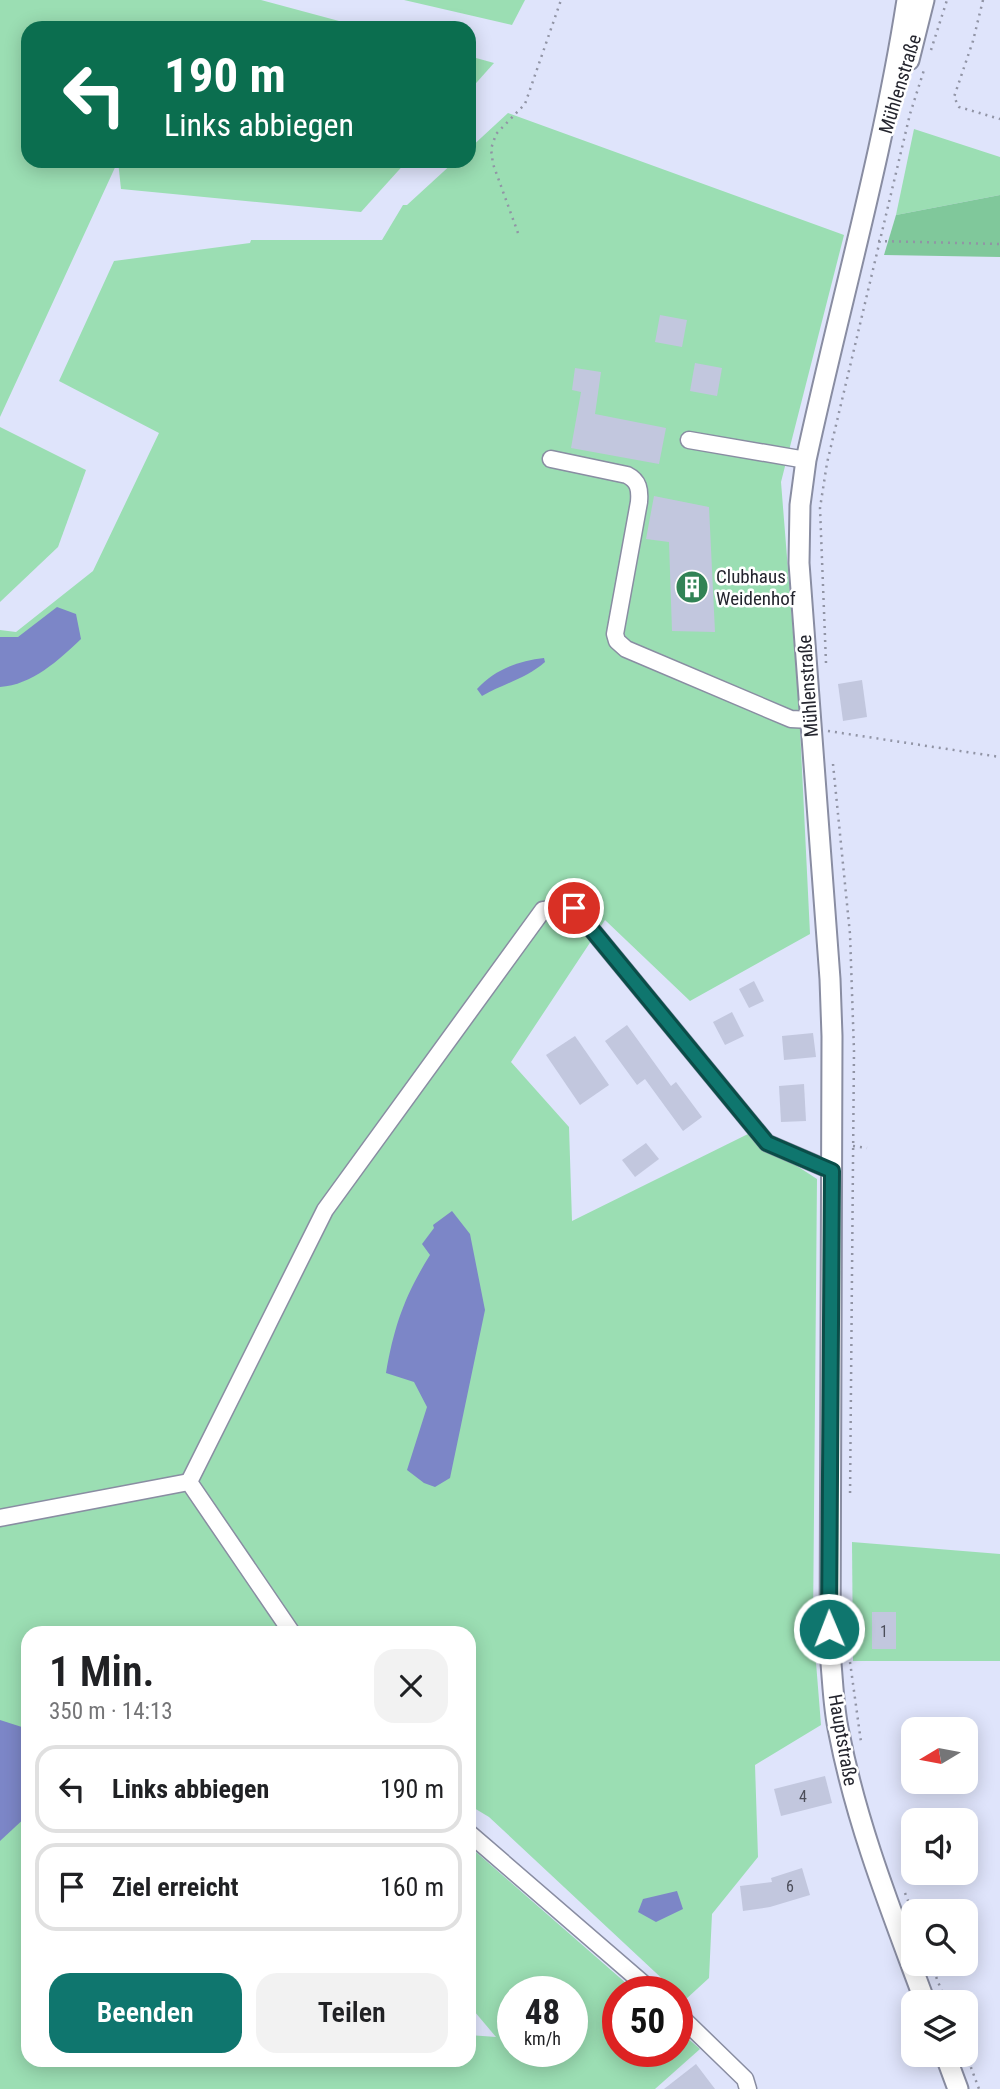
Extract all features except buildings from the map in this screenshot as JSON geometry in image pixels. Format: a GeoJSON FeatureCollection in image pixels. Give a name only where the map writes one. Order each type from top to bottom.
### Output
{"type":"FeatureCollection","features":[{"type":"Feature","properties":{"kind":"main road","name":"Mühlenstraße"},"geometry":{"type":"LineString","coordinates":[[832,1171],[830,979],[799,563],[800,505],[806,460],[874,167],[907,0]]}},
{"type":"Feature","properties":{"kind":"main road","name":"Mühlenstraße"},"geometry":{"type":"LineString","coordinates":[[874,167],[903,84],[924,0]]}},
{"type":"Feature","properties":{"kind":"main road","name":"Hauptstraße"},"geometry":{"type":"LineString","coordinates":[[832,1171],[828,1605],[838,1730],[855,1802],[874,1864],[921,1990]]}},
{"type":"Feature","properties":{"kind":"main road"},"geometry":{"type":"LineString","coordinates":[[950,2067],[958,2089]]}},
{"type":"Feature","properties":{"kind":"lane"},"geometry":{"type":"LineString","coordinates":[[689,440],[806,460]]}},
{"type":"Feature","properties":{"kind":"lane"},"geometry":{"type":"LineString","coordinates":[[551,459],[627,475],[635,479],[638,486],[639,502],[616,626],[617,641],[626,649],[791,719],[811,724]]}},
{"type":"Feature","properties":{"kind":"lane"},"geometry":{"type":"LineString","coordinates":[[189,1482],[325,1210],[543,910],[574,908],[767,1143],[832,1171]]}},
{"type":"Feature","properties":{"kind":"lane"},"geometry":{"type":"LineString","coordinates":[[0,1518],[189,1482]]}},
{"type":"Feature","properties":{"kind":"lane"},"geometry":{"type":"LineString","coordinates":[[189,1482],[287,1626]]}},
{"type":"Feature","properties":{"kind":"lane"},"geometry":{"type":"LineString","coordinates":[[476,1839],[634,1976]]}},
{"type":"Feature","properties":{"kind":"lane"},"geometry":{"type":"LineString","coordinates":[[693,2028],[745,2079],[748,2089]]}},
{"type":"Feature","properties":{"kind":"path"},"geometry":{"type":"LineString","coordinates":[[519,233],[491,149],[496,134],[525,104],[561,0]]}},
{"type":"Feature","properties":{"kind":"path"},"geometry":{"type":"LineString","coordinates":[[826,668],[820,508],[827,463],[910,114],[947,0]]}},
{"type":"Feature","properties":{"kind":"path"},"geometry":{"type":"LineString","coordinates":[[983,0],[973,41],[954,97],[959,107],[1000,119]]}},
{"type":"Feature","properties":{"kind":"path"},"geometry":{"type":"LineString","coordinates":[[857,241],[1000,244]]}},
{"type":"Feature","properties":{"kind":"path"},"geometry":{"type":"LineString","coordinates":[[811,724],[1000,757]]}},
{"type":"Feature","properties":{"kind":"path"},"geometry":{"type":"LineString","coordinates":[[832,757],[850,934],[854,1051],[849,1508]]}},
{"type":"Feature","properties":{"kind":"path"},"geometry":{"type":"LineString","coordinates":[[849,1653],[856,1722],[862,1748]]}},
{"type":"Feature","properties":{"kind":"path"},"geometry":{"type":"LineString","coordinates":[[904,1891],[907,1899]]}},
{"type":"Feature","properties":{"kind":"path"},"geometry":{"type":"LineString","coordinates":[[971,2067],[979,2089]]}},
{"type":"Feature","properties":{"kind":"green space"},"geometry":{"type":"Polygon","coordinates":[[[0,0],[261,0],[339,21],[21,21],[21,168],[115,168],[0,417],[0,0]]]}},
{"type":"Feature","properties":{"kind":"green space"},"geometry":{"type":"Polygon","coordinates":[[[404,0],[525,0],[512,25],[404,0]]]}},
{"type":"Feature","properties":{"kind":"green space"},"geometry":{"type":"Polygon","coordinates":[[[476,58],[494,63],[476,83],[476,58]]]}},
{"type":"Feature","properties":{"kind":"green space"},"geometry":{"type":"Polygon","coordinates":[[[508,113],[844,235],[781,482],[799,708],[810,934],[690,1001],[605,920],[511,1062],[569,1127],[572,1221],[748,1134],[817,1179],[813,1625],[821,1725],[755,1765],[758,1857],[712,1914],[709,1978],[693,1993],[693,1976],[659,1976],[489,1817],[476,1809],[476,1626],[21,1626],[21,2067],[476,2067],[476,2036],[496,2037],[476,2013],[476,1852],[618,1976],[602,1976],[602,2067],[680,2067],[655,2089],[0,2089],[0,630],[16,632],[93,571],[159,433],[59,381],[114,261],[250,243],[251,240],[382,240],[403,205],[407,205],[447,168],[476,168],[476,143],[508,113]]]}},
{"type":"Feature","properties":{"kind":"green space"},"geometry":{"type":"Polygon","coordinates":[[[914,129],[1000,157],[1000,195],[896,215],[914,129]]]}},
{"type":"Feature","properties":{"kind":"green space"},"geometry":{"type":"Polygon","coordinates":[[[119,168],[401,168],[361,212],[121,189],[119,168]]]}},
{"type":"Feature","properties":{"kind":"green space"},"geometry":{"type":"Polygon","coordinates":[[[1000,195],[1000,257],[884,255],[896,215],[1000,195]]]}},
{"type":"Feature","properties":{"kind":"green space"},"geometry":{"type":"Polygon","coordinates":[[[0,427],[86,470],[58,547],[0,602],[0,427]]]}},
{"type":"Feature","properties":{"kind":"green space"},"geometry":{"type":"Polygon","coordinates":[[[852,1542],[1000,1554],[1000,1661],[853,1661],[852,1542]]]}},
{"type":"Feature","properties":{"kind":"green space"},"geometry":{"type":"Polygon","coordinates":[[[693,2043],[700,2049],[693,2055],[693,2043]]]}},
{"type":"Feature","properties":{"kind":"water"},"geometry":{"type":"Polygon","coordinates":[[[57,607],[76,614],[81,639],[54,663],[34,676],[23,682],[0,687],[0,637],[18,637],[57,607]]]}},
{"type":"Feature","properties":{"kind":"water"},"geometry":{"type":"Polygon","coordinates":[[[544,658],[545,662],[531,672],[482,696],[477,689],[508,667],[544,658]]]}},
{"type":"Feature","properties":{"kind":"water"},"geometry":{"type":"Polygon","coordinates":[[[452,1211],[470,1234],[485,1310],[450,1478],[435,1487],[424,1483],[407,1470],[427,1407],[414,1382],[386,1373],[402,1311],[430,1255],[422,1244],[434,1228],[433,1225],[452,1211]]]}},
{"type":"Feature","properties":{"kind":"water"},"geometry":{"type":"Polygon","coordinates":[[[0,1720],[21,1727],[21,1822],[0,1841],[0,1720]]]}},
{"type":"Feature","properties":{"kind":"water"},"geometry":{"type":"Polygon","coordinates":[[[677,1891],[683,1909],[656,1922],[638,1912],[643,1899],[677,1891]]]}},
{"type":"Feature","properties":{"kind":"place","name":"Clubhaus Weidenhof"},"geometry":{"type":"Point","coordinates":[692,587]}},
{"type":"Feature","properties":{"kind":"route"},"geometry":{"type":"LineString","coordinates":[[574,908],[767,1143],[832,1171],[829,1629]]}}]}
